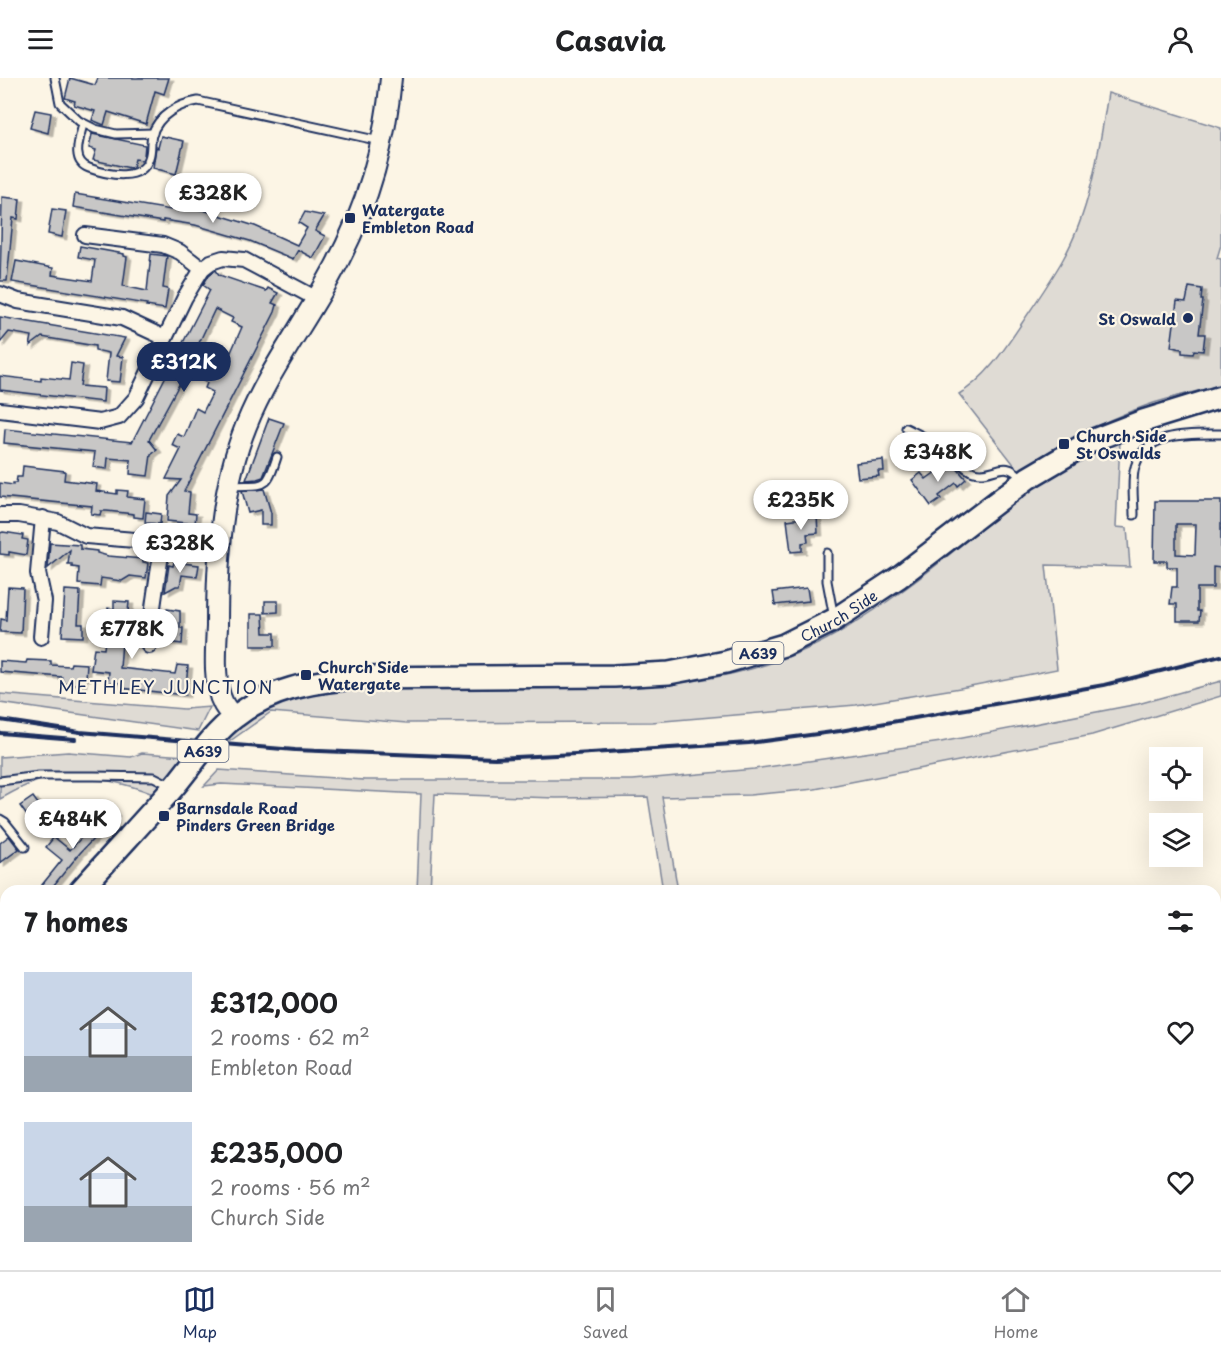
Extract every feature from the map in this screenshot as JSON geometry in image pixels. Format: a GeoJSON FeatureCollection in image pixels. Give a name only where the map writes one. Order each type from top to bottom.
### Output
{"type":"FeatureCollection","features":[{"type":"Feature","properties":{"kind":"main road"},"geometry":{"type":"LineString","coordinates":[[234,717],[222,702],[218,682],[217,590],[220,547],[229,486],[239,445],[256,401],[317,299],[356,224],[372,182],[382,142],[391,78]]}},
{"type":"Feature","properties":{"kind":"main road","name":"Church Side"},"geometry":{"type":"LineString","coordinates":[[234,717],[269,696],[292,687],[315,682],[354,678],[614,676],[669,673],[726,662],[784,645],[834,620],[899,577],[1023,481],[1091,441],[1121,428],[1221,397]]}},
{"type":"Feature","properties":{"kind":"main road","name":"A639"},"geometry":{"type":"LineString","coordinates":[[85,885],[234,717]]}},
{"type":"Feature","properties":{"kind":"street"},"geometry":{"type":"LineString","coordinates":[[85,235],[163,245],[180,252],[202,269]]}},
{"type":"Feature","properties":{"kind":"street"},"geometry":{"type":"LineString","coordinates":[[0,410],[100,422],[119,417],[135,398],[185,297],[202,269],[211,262],[223,258],[244,260],[317,299]]}},
{"type":"Feature","properties":{"kind":"street"},"geometry":{"type":"LineString","coordinates":[[0,294],[18,301],[122,318],[165,338]]}},
{"type":"Feature","properties":{"kind":"street"},"geometry":{"type":"LineString","coordinates":[[0,515],[19,514],[43,518],[58,522],[86,536],[220,547]]}},
{"type":"Feature","properties":{"kind":"street"},"geometry":{"type":"LineString","coordinates":[[41,637],[44,601],[38,573],[43,518]]}},
{"type":"Feature","properties":{"kind":"street"},"geometry":{"type":"LineString","coordinates":[[149,646],[150,620],[163,542]]}},
{"type":"Feature","properties":{"kind":"lane"},"geometry":{"type":"LineString","coordinates":[[55,78],[60,103],[83,124],[116,134],[153,133]]}},
{"type":"Feature","properties":{"kind":"lane"},"geometry":{"type":"LineString","coordinates":[[83,124],[78,156],[84,165],[88,168],[128,176],[135,174],[147,163],[153,133],[167,113],[182,104],[198,101],[382,142]]}},
{"type":"Feature","properties":{"kind":"lane"},"geometry":{"type":"LineString","coordinates":[[1209,434],[1221,427]]}},
{"type":"Feature","properties":{"kind":"lane"},"geometry":{"type":"LineString","coordinates":[[906,428],[951,453],[972,472],[1008,468],[1016,471],[1023,481]]}},
{"type":"Feature","properties":{"kind":"lane"},"geometry":{"type":"LineString","coordinates":[[1134,515],[1135,468],[1145,448],[1164,438],[1194,434],[1221,434]]}},
{"type":"Feature","properties":{"kind":"lane"},"geometry":{"type":"LineString","coordinates":[[229,486],[265,483],[270,480],[278,457]]}},
{"type":"Feature","properties":{"kind":"lane"},"geometry":{"type":"LineString","coordinates":[[827,553],[827,581],[834,620]]}},
{"type":"Feature","properties":{"kind":"lane"},"geometry":{"type":"LineString","coordinates":[[0,781],[39,776],[154,777],[174,787]]}},
{"type":"Feature","properties":{"kind":"lane"},"geometry":{"type":"LineString","coordinates":[[0,819],[25,847]]}},
{"type":"Feature","properties":{"kind":"shaded area"},"geometry":{"type":"Polygon","coordinates":[[[1108,93],[1221,128],[1221,245],[1217,258],[1221,259],[1221,385],[1173,397],[1112,419],[1080,434],[1019,471],[959,394],[978,380],[1002,353],[1053,277],[1072,241],[1087,200],[1108,93]]]}},
{"type":"Feature","properties":{"kind":"shaded area"},"geometry":{"type":"Polygon","coordinates":[[[1120,441],[1116,527],[1127,528],[1130,567],[1046,565],[1057,669],[856,705],[652,722],[407,723],[271,712],[230,741],[225,741],[239,728],[267,709],[298,697],[332,690],[653,685],[733,674],[772,663],[810,647],[848,627],[916,581],[1033,488],[1075,461],[1120,441]]]}},
{"type":"Feature","properties":{"kind":"shaded area"},"geometry":{"type":"Polygon","coordinates":[[[1221,681],[1221,696],[1092,735],[815,789],[750,795],[662,797],[677,885],[662,885],[648,797],[556,798],[435,794],[430,885],[417,885],[421,794],[221,784],[204,786],[219,770],[364,780],[633,780],[754,769],[941,742],[1138,704],[1221,681]]]}},
{"type":"Feature","properties":{"kind":"shaded area"},"geometry":{"type":"Polygon","coordinates":[[[0,694],[184,709],[210,707],[198,731],[0,703],[0,694]]]}},
{"type":"Feature","properties":{"kind":"shaded area"},"geometry":{"type":"Polygon","coordinates":[[[68,752],[131,757],[142,753],[185,756],[165,783],[153,794],[128,785],[74,777],[35,782],[0,799],[0,757],[68,752]]]}},
{"type":"Feature","properties":{"kind":"building"},"geometry":{"type":"Polygon","coordinates":[[[70,78],[95,85],[98,78],[169,78],[164,94],[155,91],[146,124],[108,112],[104,125],[92,120],[95,111],[74,105],[75,101],[65,98],[70,78]]]}},
{"type":"Feature","properties":{"kind":"building"},"geometry":{"type":"Polygon","coordinates":[[[35,110],[51,113],[48,133],[30,128],[35,110]]]}},
{"type":"Feature","properties":{"kind":"building"},"geometry":{"type":"Polygon","coordinates":[[[92,134],[145,145],[144,156],[142,160],[135,159],[133,167],[130,168],[93,160],[96,150],[89,148],[92,134]]]}},
{"type":"Feature","properties":{"kind":"building"},"geometry":{"type":"Polygon","coordinates":[[[161,136],[184,141],[176,174],[153,168],[156,147],[158,148],[161,136]]]}},
{"type":"Feature","properties":{"kind":"building"},"geometry":{"type":"Polygon","coordinates":[[[75,194],[171,210],[172,206],[203,210],[255,226],[297,245],[307,228],[299,223],[305,212],[324,216],[315,231],[325,236],[313,258],[298,250],[293,259],[250,241],[195,225],[73,207],[75,194]]]}},
{"type":"Feature","properties":{"kind":"building"},"geometry":{"type":"Polygon","coordinates":[[[2,197],[20,199],[18,219],[13,218],[7,281],[0,281],[2,197]]]}},
{"type":"Feature","properties":{"kind":"building"},"geometry":{"type":"Polygon","coordinates":[[[52,209],[66,211],[62,237],[48,234],[52,209]]]}},
{"type":"Feature","properties":{"kind":"building"},"geometry":{"type":"Polygon","coordinates":[[[80,246],[124,254],[127,257],[123,286],[147,291],[151,254],[167,256],[163,288],[168,289],[165,309],[12,282],[16,261],[53,268],[52,275],[92,281],[95,260],[78,257],[80,246]]]}},
{"type":"Feature","properties":{"kind":"building"},"geometry":{"type":"Polygon","coordinates":[[[216,270],[219,275],[266,291],[268,288],[278,293],[272,303],[277,305],[275,312],[184,491],[190,492],[188,513],[196,514],[195,524],[167,521],[169,496],[181,480],[166,479],[181,449],[172,445],[177,434],[184,437],[196,408],[203,412],[213,392],[205,388],[207,383],[203,381],[219,346],[231,352],[242,327],[231,322],[233,318],[215,309],[182,379],[149,440],[157,450],[151,455],[148,476],[130,474],[131,460],[108,458],[107,469],[93,467],[95,452],[4,443],[5,429],[132,442],[210,290],[203,285],[209,275],[216,270]]]}},
{"type":"Feature","properties":{"kind":"building","name":"St Oswald"},"geometry":{"type":"Polygon","coordinates":[[[1189,287],[1202,289],[1201,300],[1203,300],[1199,334],[1205,334],[1203,351],[1194,350],[1193,354],[1182,353],[1182,349],[1171,347],[1177,301],[1186,302],[1189,287]]]}},
{"type":"Feature","properties":{"kind":"building"},"geometry":{"type":"Polygon","coordinates":[[[0,317],[125,338],[116,356],[123,357],[120,382],[106,381],[109,353],[95,350],[95,346],[42,337],[30,346],[32,336],[9,332],[0,343],[0,317]]]}},
{"type":"Feature","properties":{"kind":"building"},"geometry":{"type":"Polygon","coordinates":[[[71,363],[83,365],[80,386],[104,388],[103,402],[0,390],[0,376],[41,381],[41,377],[69,380],[71,363]]]}},
{"type":"Feature","properties":{"kind":"building"},"geometry":{"type":"Polygon","coordinates":[[[269,418],[284,423],[263,477],[246,480],[269,418]]]}},
{"type":"Feature","properties":{"kind":"building"},"geometry":{"type":"Polygon","coordinates":[[[883,460],[884,471],[878,471],[879,476],[858,478],[856,463],[883,460]]]}},
{"type":"Feature","properties":{"kind":"building"},"geometry":{"type":"Polygon","coordinates":[[[948,463],[952,468],[955,466],[966,479],[958,486],[956,483],[939,496],[941,499],[931,506],[912,480],[921,473],[926,479],[948,463]]]}},
{"type":"Feature","properties":{"kind":"building"},"geometry":{"type":"Polygon","coordinates":[[[23,466],[65,471],[64,480],[97,484],[96,491],[117,494],[117,490],[128,491],[127,497],[145,499],[143,518],[134,517],[134,514],[107,511],[101,511],[100,515],[91,514],[92,506],[0,497],[0,483],[13,485],[16,483],[17,477],[22,477],[23,466]]]}},
{"type":"Feature","properties":{"kind":"building"},"geometry":{"type":"Polygon","coordinates":[[[264,489],[271,513],[271,525],[261,525],[261,510],[248,513],[242,491],[264,489]]]}},
{"type":"Feature","properties":{"kind":"building"},"geometry":{"type":"Polygon","coordinates":[[[1155,501],[1221,501],[1221,568],[1213,567],[1213,588],[1197,588],[1199,621],[1177,621],[1177,604],[1170,604],[1172,587],[1177,587],[1177,567],[1167,567],[1167,561],[1154,561],[1155,501]],[[1176,524],[1176,554],[1195,555],[1196,524],[1176,524]]]}},
{"type":"Feature","properties":{"kind":"building"},"geometry":{"type":"Polygon","coordinates":[[[146,512],[161,514],[160,524],[145,523],[146,512]]]}},
{"type":"Feature","properties":{"kind":"building"},"geometry":{"type":"Polygon","coordinates":[[[817,516],[818,533],[807,534],[808,542],[802,543],[802,551],[791,552],[787,520],[817,516]]]}},
{"type":"Feature","properties":{"kind":"building"},"geometry":{"type":"Polygon","coordinates":[[[0,533],[23,535],[22,539],[28,540],[26,555],[9,552],[9,555],[0,554],[0,533]]]}},
{"type":"Feature","properties":{"kind":"building"},"geometry":{"type":"Polygon","coordinates":[[[50,543],[80,545],[80,549],[97,551],[97,553],[108,556],[143,559],[143,562],[148,563],[146,578],[130,576],[122,581],[101,578],[100,586],[78,584],[79,568],[68,564],[70,550],[48,568],[50,543]]]}},
{"type":"Feature","properties":{"kind":"building"},"geometry":{"type":"Polygon","coordinates":[[[174,562],[199,565],[197,577],[182,575],[180,586],[165,592],[169,565],[173,566],[174,562]]]}},
{"type":"Feature","properties":{"kind":"building"},"geometry":{"type":"Polygon","coordinates":[[[8,587],[23,588],[21,633],[0,632],[1,619],[6,620],[8,587]]]}},
{"type":"Feature","properties":{"kind":"building"},"geometry":{"type":"Polygon","coordinates":[[[807,588],[809,601],[775,605],[773,592],[807,588]]]}},
{"type":"Feature","properties":{"kind":"building"},"geometry":{"type":"Polygon","coordinates":[[[65,590],[80,591],[78,624],[83,624],[83,637],[62,636],[65,590]]]}},
{"type":"Feature","properties":{"kind":"building"},"geometry":{"type":"Polygon","coordinates":[[[114,601],[129,602],[120,668],[175,674],[177,665],[188,666],[185,695],[121,688],[122,683],[108,682],[109,672],[91,670],[94,648],[104,649],[108,608],[114,609],[114,601]]]}},
{"type":"Feature","properties":{"kind":"building"},"geometry":{"type":"Polygon","coordinates":[[[265,601],[278,601],[278,612],[265,613],[265,601]]]}},
{"type":"Feature","properties":{"kind":"building"},"geometry":{"type":"Polygon","coordinates":[[[167,609],[180,611],[180,628],[183,628],[182,644],[166,642],[167,609]]]}},
{"type":"Feature","properties":{"kind":"building"},"geometry":{"type":"Polygon","coordinates":[[[251,614],[263,614],[264,633],[275,633],[275,646],[251,646],[251,614]]]}},
{"type":"Feature","properties":{"kind":"building"},"geometry":{"type":"Polygon","coordinates":[[[27,660],[51,661],[51,665],[87,664],[86,678],[83,678],[82,684],[65,684],[62,677],[0,672],[0,661],[26,663],[27,660]]]}},
{"type":"Feature","properties":{"kind":"building"},"geometry":{"type":"Polygon","coordinates":[[[33,797],[56,825],[43,834],[20,806],[33,797]]]}},
{"type":"Feature","properties":{"kind":"building"},"geometry":{"type":"Polygon","coordinates":[[[108,808],[115,814],[54,885],[42,885],[62,860],[46,847],[54,837],[70,850],[108,808]]]}},
{"type":"Feature","properties":{"kind":"building"},"geometry":{"type":"Polygon","coordinates":[[[9,836],[19,849],[0,863],[0,843],[9,836]]]}},
{"type":"Feature","properties":{"kind":"railway"},"geometry":{"type":"LineString","coordinates":[[0,720],[80,732],[295,750],[495,758],[575,754],[749,743],[840,731],[1104,685],[1221,656]]}},
{"type":"Feature","properties":{"kind":"railway"},"geometry":{"type":"LineString","coordinates":[[0,733],[75,739]]}},
{"type":"Feature","properties":{"kind":"place","name":"Watergate Embleton Road"},"geometry":{"type":"Point","coordinates":[350,218]}},
{"type":"Feature","properties":{"kind":"place","name":"St Oswald"},"geometry":{"type":"Point","coordinates":[1188,318]}},
{"type":"Feature","properties":{"kind":"place","name":"Church Side St Oswalds"},"geometry":{"type":"Point","coordinates":[1064,444]}},
{"type":"Feature","properties":{"kind":"place","name":"Church Side Watergate"},"geometry":{"type":"Point","coordinates":[306,675]}},
{"type":"Feature","properties":{"kind":"place","name":"Barnsdale Road Pinders Green Bridge"},"geometry":{"type":"Point","coordinates":[164,816]}},
{"type":"Feature","properties":{"kind":"district","name":"METHLEY JUNCTION"},"geometry":{"type":"Point","coordinates":[166,686]}}]}
